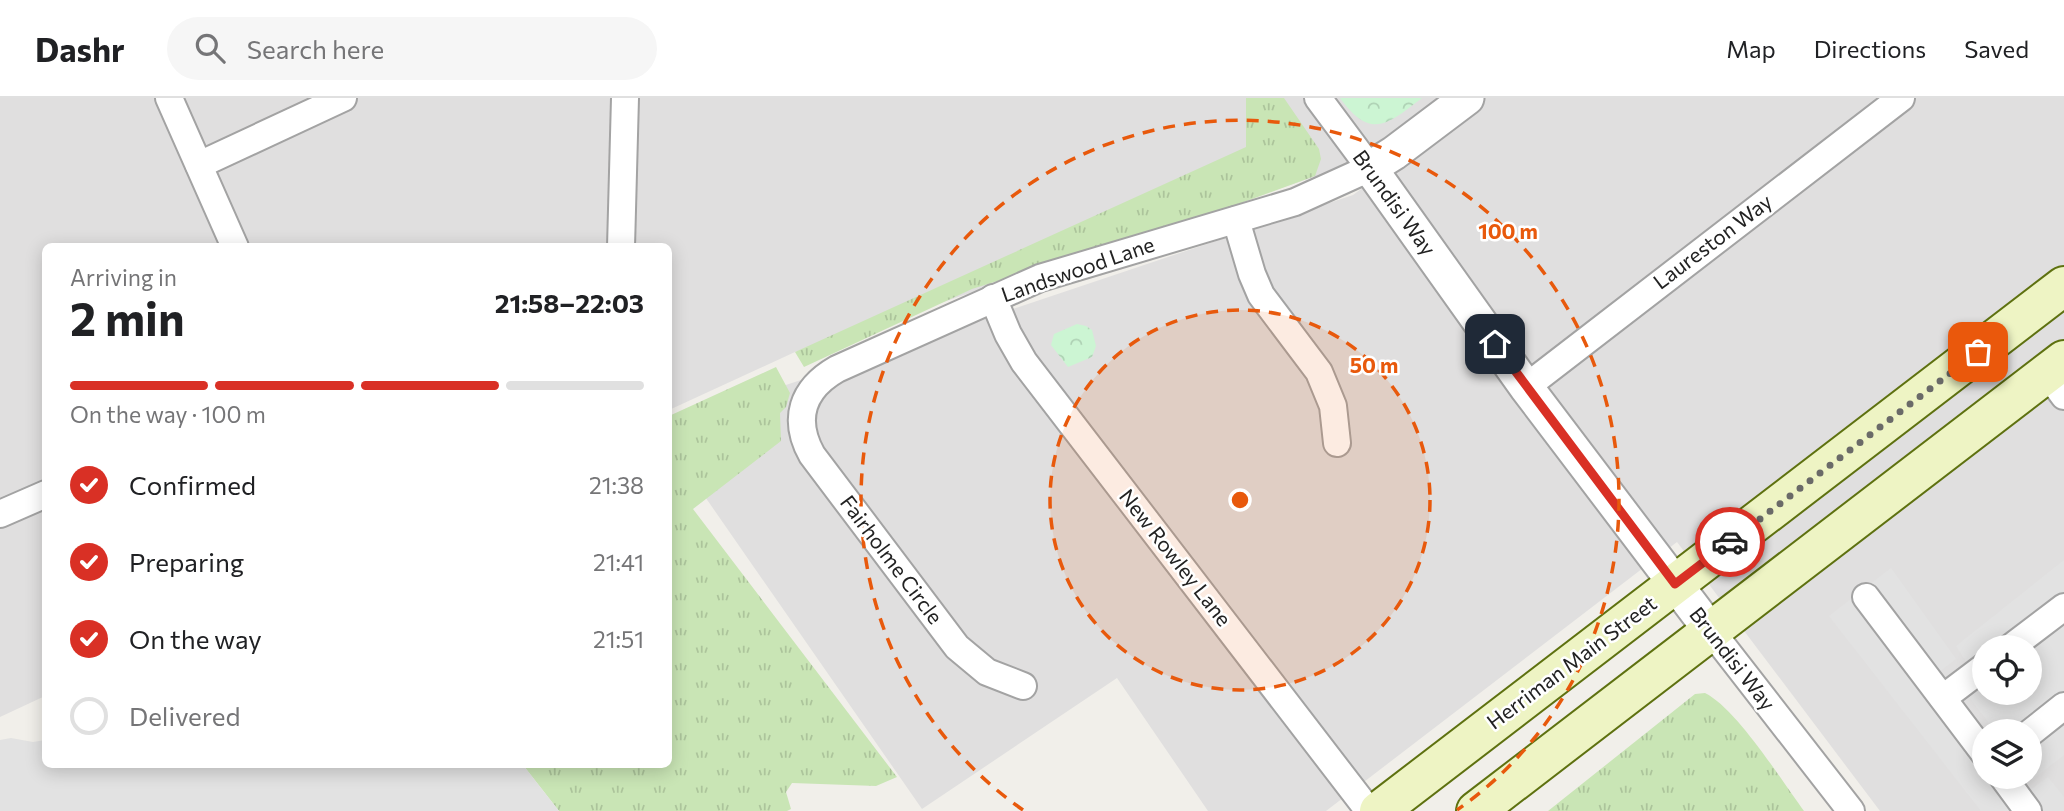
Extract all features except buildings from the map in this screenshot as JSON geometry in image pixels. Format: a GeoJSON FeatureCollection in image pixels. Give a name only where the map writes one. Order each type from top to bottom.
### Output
{"type":"FeatureCollection","features":[{"type":"Feature","properties":{"kind":"main road","name":"Herriman Main Street"},"geometry":{"type":"LineString","coordinates":[[1379,811],[2064,286]]}},
{"type":"Feature","properties":{"kind":"main road"},"geometry":{"type":"LineString","coordinates":[[1476,811],[1710,631],[2058,376]]}},
{"type":"Feature","properties":{"kind":"street"},"geometry":{"type":"LineString","coordinates":[[169,98],[233,243]]}},
{"type":"Feature","properties":{"kind":"street"},"geometry":{"type":"LineString","coordinates":[[200,165],[343,98]]}},
{"type":"Feature","properties":{"kind":"street"},"geometry":{"type":"LineString","coordinates":[[621,243],[625,98]]}},
{"type":"Feature","properties":{"kind":"street","name":"Brundisi Way"},"geometry":{"type":"LineString","coordinates":[[1318,98],[1526,387],[1710,631],[1851,811]]}},
{"type":"Feature","properties":{"kind":"street"},"geometry":{"type":"LineString","coordinates":[[1370,168],[1467,98]]}},
{"type":"Feature","properties":{"kind":"street","name":"Laureston Way"},"geometry":{"type":"LineString","coordinates":[[1526,387],[1901,98]]}},
{"type":"Feature","properties":{"kind":"street","name":"Landswood Lane"},"geometry":{"type":"LineString","coordinates":[[805,403],[815,384],[837,369],[1040,278],[1295,202],[1370,168]]}},
{"type":"Feature","properties":{"kind":"street"},"geometry":{"type":"LineString","coordinates":[[1236,220],[1261,295],[1319,372],[1333,406],[1337,443]]}},
{"type":"Feature","properties":{"kind":"street","name":"New Rowley Lane"},"geometry":{"type":"LineString","coordinates":[[993,298],[1024,362],[1370,811]]}},
{"type":"Feature","properties":{"kind":"street","name":"Fairholme Circle"},"geometry":{"type":"LineString","coordinates":[[805,403],[803,433],[812,456],[957,647],[987,672],[1023,686]]}},
{"type":"Feature","properties":{"kind":"street"},"geometry":{"type":"LineString","coordinates":[[0,514],[42,496]]}},
{"type":"Feature","properties":{"kind":"street"},"geometry":{"type":"LineString","coordinates":[[1866,597],[1972,737]]}},
{"type":"Feature","properties":{"kind":"street"},"geometry":{"type":"LineString","coordinates":[[2027,635],[2064,607]]}},
{"type":"Feature","properties":{"kind":"street"},"geometry":{"type":"LineString","coordinates":[[1943,698],[1972,676]]}},
{"type":"Feature","properties":{"kind":"street"},"geometry":{"type":"LineString","coordinates":[[2042,723],[2064,706]]}},
{"type":"Feature","properties":{"kind":"street"},"geometry":{"type":"LineString","coordinates":[[2012,789],[2028,811]]}},
{"type":"Feature","properties":{"kind":"shaded area"},"geometry":{"type":"Polygon","coordinates":[[[0,98],[1446,98],[1346,166],[795,352],[672,409],[672,243],[42,243],[42,697],[0,717],[0,98]]]}},
{"type":"Feature","properties":{"kind":"shaded area"},"geometry":{"type":"Polygon","coordinates":[[[1484,98],[2064,98],[2064,811],[1880,811],[1677,542],[1326,811],[1208,811],[1117,678],[922,809],[701,491],[771,390],[1353,195],[1484,98]]]}},
{"type":"Feature","properties":{"kind":"shaded area"},"geometry":{"type":"Polygon","coordinates":[[[2064,560],[2064,755],[2042,772],[2042,719],[1986,719],[1975,705],[2042,705],[2042,635],[1972,635],[1972,701],[1953,676],[1967,663],[1956,646],[2064,560]]]}},
{"type":"Feature","properties":{"kind":"shaded area"},"geometry":{"type":"Polygon","coordinates":[[[1891,568],[1956,659],[1926,682],[1972,745],[1972,789],[2006,789],[2015,802],[2032,789],[2042,789],[2042,782],[2048,777],[2064,797],[2064,811],[1981,811],[1829,616],[1891,568]]]}},
{"type":"Feature","properties":{"kind":"shaded area"},"geometry":{"type":"Polygon","coordinates":[[[11,738],[33,742],[42,740],[42,768],[525,768],[559,811],[0,811],[0,740],[11,738]]]}},
{"type":"Feature","properties":{"kind":"green space"},"geometry":{"type":"Polygon","coordinates":[[[1246,98],[1284,98],[1319,149],[1321,159],[1315,176],[1230,207],[972,289],[804,367],[795,352],[1246,147],[1246,98]]]}},
{"type":"Feature","properties":{"kind":"green space"},"geometry":{"type":"Polygon","coordinates":[[[1340,98],[1422,98],[1389,121],[1371,124],[1361,120],[1340,98]]]}},
{"type":"Feature","properties":{"kind":"green space"},"geometry":{"type":"Polygon","coordinates":[[[1077,324],[1092,330],[1096,346],[1092,357],[1068,367],[1051,345],[1054,334],[1077,324]]]}},
{"type":"Feature","properties":{"kind":"green space"},"geometry":{"type":"Polygon","coordinates":[[[776,367],[790,393],[786,407],[780,413],[781,441],[693,509],[897,777],[876,786],[792,783],[786,792],[791,809],[787,811],[559,811],[525,768],[672,768],[672,415],[776,367]]]}},
{"type":"Feature","properties":{"kind":"green space"},"geometry":{"type":"Polygon","coordinates":[[[1705,693],[1717,701],[1744,729],[1804,811],[1548,811],[1695,694],[1705,693]]]}},
{"type":"Feature","properties":{"kind":"way so far"},"geometry":{"type":"LineString","coordinates":[[1730,542],[1978,352]]}},
{"type":"Feature","properties":{"kind":"route"},"geometry":{"type":"LineString","coordinates":[[1495,344],[1675,584],[1730,542]]}}]}
